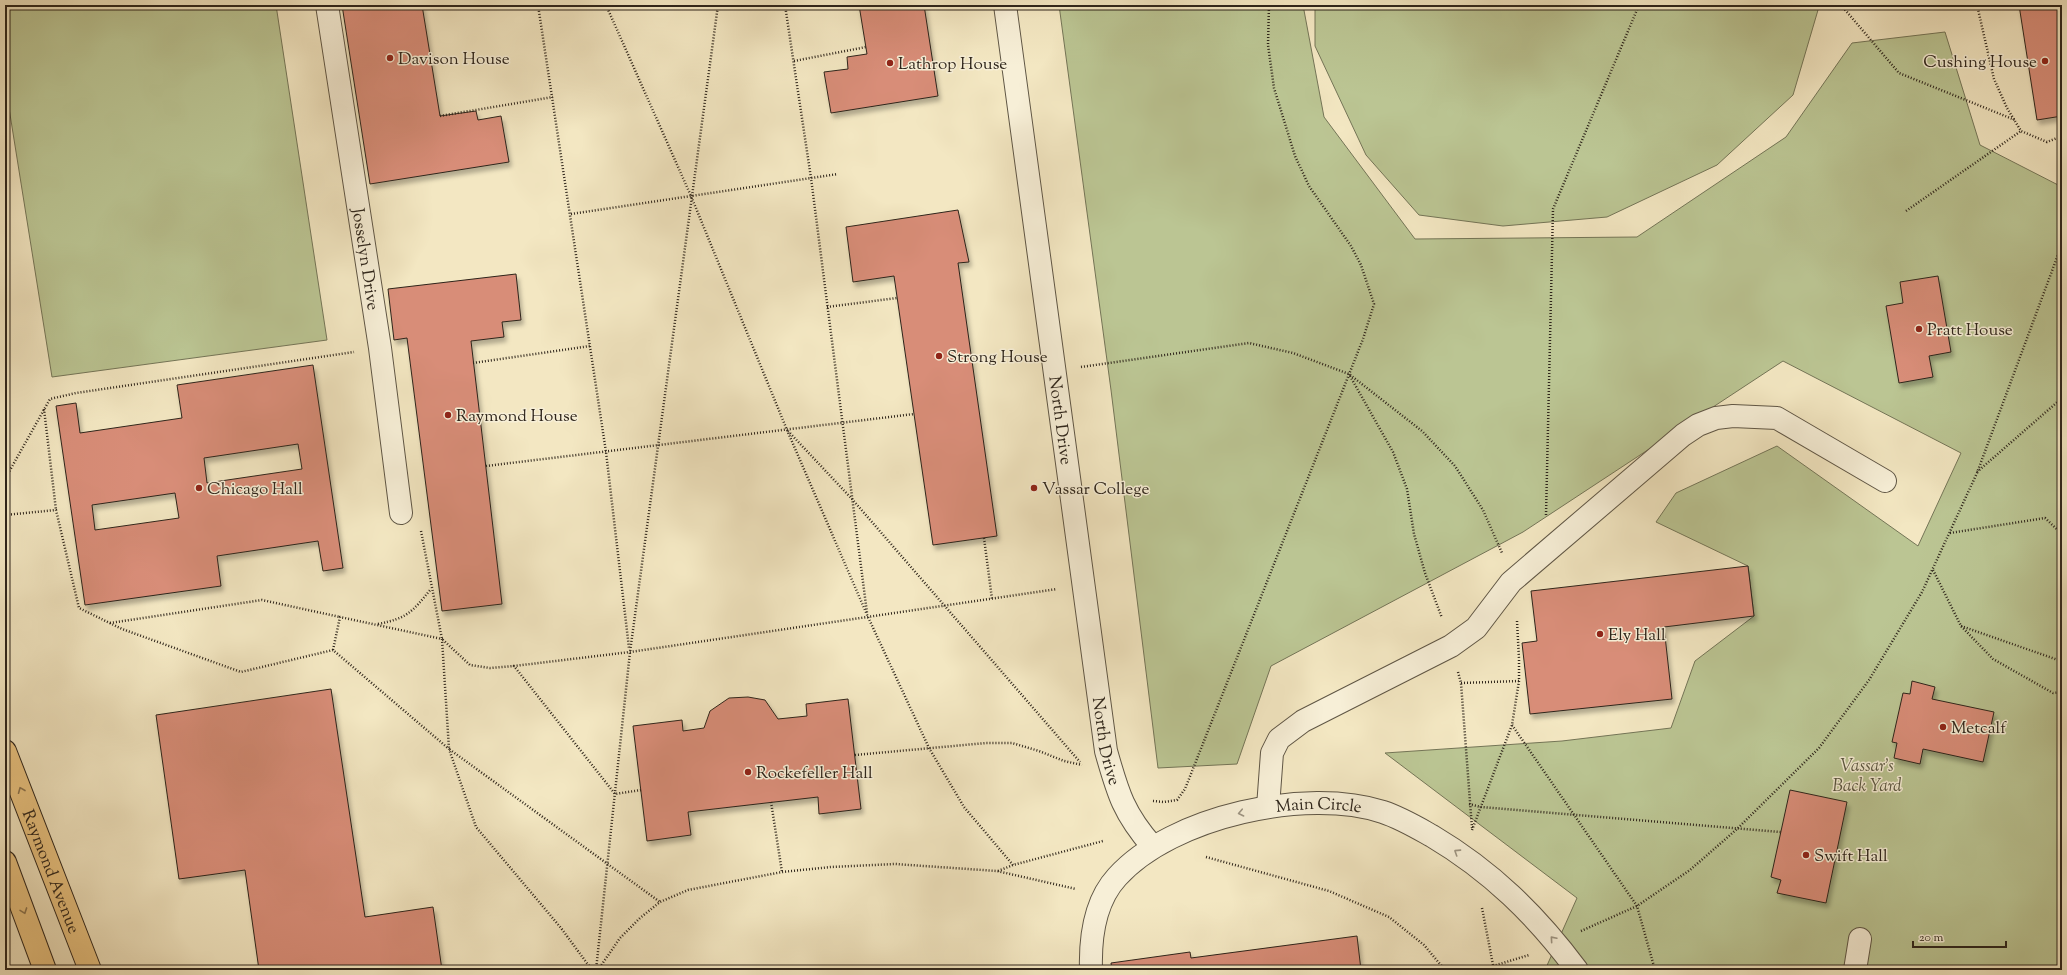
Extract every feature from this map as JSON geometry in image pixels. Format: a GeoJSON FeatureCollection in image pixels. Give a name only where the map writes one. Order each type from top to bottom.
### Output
{"type":"FeatureCollection","features":[{"type":"Feature","properties":{"kind":"main road","name":"Raymond Avenue"},"geometry":{"type":"LineString","coordinates":[[5,751],[90,970]]}},
{"type":"Feature","properties":{"kind":"main road"},"geometry":{"type":"LineString","coordinates":[[5,862],[46,970]]}},
{"type":"Feature","properties":{"kind":"lane","name":"Josselyn Drive"},"geometry":{"type":"LineString","coordinates":[[327,5],[380,348],[401,513]]}},
{"type":"Feature","properties":{"kind":"lane","name":"North Drive"},"geometry":{"type":"LineString","coordinates":[[1005,5],[1106,751],[1121,800],[1129,817],[1153,848]]}},
{"type":"Feature","properties":{"kind":"lane"},"geometry":{"type":"LineString","coordinates":[[1268,807],[1272,753],[1279,739],[1303,721],[1451,646],[1463,638],[1476,628],[1488,615],[1511,582],[1683,435],[1698,424],[1716,418],[1733,416],[1776,418],[1885,481]]}},
{"type":"Feature","properties":{"kind":"lane","name":"Main Circle"},"geometry":{"type":"LineString","coordinates":[[1091,970],[1090,952],[1094,925],[1102,901],[1116,878],[1134,861],[1153,848],[1191,828],[1224,817],[1268,807],[1309,803],[1349,804],[1383,812],[1409,823],[1475,864],[1520,902],[1557,944],[1577,970]]}},
{"type":"Feature","properties":{"kind":"lane"},"geometry":{"type":"LineString","coordinates":[[1856,970],[1860,939]]}},
{"type":"Feature","properties":{"kind":"path"},"geometry":{"type":"LineString","coordinates":[[538,5],[606,452],[630,652]]}},
{"type":"Feature","properties":{"kind":"path"},"geometry":{"type":"LineString","coordinates":[[606,5],[691,196],[787,430],[868,617],[929,748],[964,807],[1013,865]]}},
{"type":"Feature","properties":{"kind":"path"},"geometry":{"type":"LineString","coordinates":[[597,970],[630,652],[718,5]]}},
{"type":"Feature","properties":{"kind":"path"},"geometry":{"type":"LineString","coordinates":[[785,5],[811,178],[868,617]]}},
{"type":"Feature","properties":{"kind":"path"},"geometry":{"type":"LineString","coordinates":[[1147,800],[1164,802],[1177,800],[1185,789],[1349,374],[1374,304],[1361,265],[1351,246],[1309,186],[1295,156],[1274,88],[1268,45],[1269,5]]}},
{"type":"Feature","properties":{"kind":"path"},"geometry":{"type":"LineString","coordinates":[[1545,553],[1553,209],[1639,5]]}},
{"type":"Feature","properties":{"kind":"path"},"geometry":{"type":"LineString","coordinates":[[1841,5],[1899,73],[2015,120]]}},
{"type":"Feature","properties":{"kind":"path"},"geometry":{"type":"LineString","coordinates":[[1977,5],[1994,79],[2021,131],[2047,142],[2062,136]]}},
{"type":"Feature","properties":{"kind":"path"},"geometry":{"type":"LineString","coordinates":[[794,61],[866,47]]}},
{"type":"Feature","properties":{"kind":"path"},"geometry":{"type":"LineString","coordinates":[[440,116],[553,97]]}},
{"type":"Feature","properties":{"kind":"path"},"geometry":{"type":"LineString","coordinates":[[1906,211],[2021,131]]}},
{"type":"Feature","properties":{"kind":"path"},"geometry":{"type":"LineString","coordinates":[[571,214],[838,174]]}},
{"type":"Feature","properties":{"kind":"path"},"geometry":{"type":"LineString","coordinates":[[1579,932],[1637,906],[1690,870],[1737,829],[1819,748],[1869,680],[1922,592],[1977,472],[2062,244]]}},
{"type":"Feature","properties":{"kind":"path"},"geometry":{"type":"LineString","coordinates":[[827,307],[898,298]]}},
{"type":"Feature","properties":{"kind":"path"},"geometry":{"type":"LineString","coordinates":[[1073,369],[1249,343],[1293,353],[1349,374],[1422,431],[1455,466],[1483,510],[1504,557]]}},
{"type":"Feature","properties":{"kind":"path"},"geometry":{"type":"LineString","coordinates":[[473,363],[590,346]]}},
{"type":"Feature","properties":{"kind":"path"},"geometry":{"type":"LineString","coordinates":[[5,479],[50,399],[65,395],[380,348]]}},
{"type":"Feature","properties":{"kind":"path"},"geometry":{"type":"LineString","coordinates":[[1349,374],[1393,452],[1407,489],[1414,534],[1425,573],[1444,623]]}},
{"type":"Feature","properties":{"kind":"path"},"geometry":{"type":"LineString","coordinates":[[1977,472],[2062,398]]}},
{"type":"Feature","properties":{"kind":"path"},"geometry":{"type":"LineString","coordinates":[[44,409],[56,510],[79,608],[109,623],[241,672],[333,650]]}},
{"type":"Feature","properties":{"kind":"path"},"geometry":{"type":"LineString","coordinates":[[486,466],[914,414]]}},
{"type":"Feature","properties":{"kind":"path"},"geometry":{"type":"LineString","coordinates":[[787,430],[852,499],[942,605],[1083,765],[1064,762],[1039,750],[1012,743],[986,743],[855,755]]}},
{"type":"Feature","properties":{"kind":"path"},"geometry":{"type":"LineString","coordinates":[[5,515],[56,510]]}},
{"type":"Feature","properties":{"kind":"path"},"geometry":{"type":"LineString","coordinates":[[1949,533],[2045,518],[2062,534]]}},
{"type":"Feature","properties":{"kind":"path"},"geometry":{"type":"LineString","coordinates":[[984,538],[992,598]]}},
{"type":"Feature","properties":{"kind":"path"},"geometry":{"type":"LineString","coordinates":[[1932,569],[1961,626],[1993,659],[2053,694],[2062,692]]}},
{"type":"Feature","properties":{"kind":"path"},"geometry":{"type":"LineString","coordinates":[[375,625],[397,620],[412,612],[431,589]]}},
{"type":"Feature","properties":{"kind":"path"},"geometry":{"type":"LineString","coordinates":[[615,794],[514,666],[630,652],[942,605],[1060,589]]}},
{"type":"Feature","properties":{"kind":"path"},"geometry":{"type":"LineString","coordinates":[[109,623],[262,600],[442,639],[449,749],[476,827],[561,928],[592,970]]}},
{"type":"Feature","properties":{"kind":"path"},"geometry":{"type":"LineString","coordinates":[[333,650],[340,617]]}},
{"type":"Feature","properties":{"kind":"path"},"geometry":{"type":"LineString","coordinates":[[1457,665],[1461,683],[1472,830],[1512,725],[1519,681],[1516,618]]}},
{"type":"Feature","properties":{"kind":"path"},"geometry":{"type":"LineString","coordinates":[[1961,626],[2058,660],[2062,658]]}},
{"type":"Feature","properties":{"kind":"path"},"geometry":{"type":"LineString","coordinates":[[333,650],[449,749],[660,902]]}},
{"type":"Feature","properties":{"kind":"path"},"geometry":{"type":"LineString","coordinates":[[1461,683],[1519,681]]}},
{"type":"Feature","properties":{"kind":"path"},"geometry":{"type":"LineString","coordinates":[[1512,725],[1637,906],[1655,970]]}},
{"type":"Feature","properties":{"kind":"path"},"geometry":{"type":"LineString","coordinates":[[615,794],[641,790]]}},
{"type":"Feature","properties":{"kind":"path"},"geometry":{"type":"LineString","coordinates":[[771,802],[782,872]]}},
{"type":"Feature","properties":{"kind":"path"},"geometry":{"type":"LineString","coordinates":[[1469,804],[1481,807],[1781,832]]}},
{"type":"Feature","properties":{"kind":"path"},"geometry":{"type":"LineString","coordinates":[[997,872],[1013,865],[1103,841]]}},
{"type":"Feature","properties":{"kind":"path"},"geometry":{"type":"LineString","coordinates":[[1206,857],[1329,891],[1390,918],[1424,945],[1445,970]]}},
{"type":"Feature","properties":{"kind":"path"},"geometry":{"type":"LineString","coordinates":[[597,970],[620,938],[640,918],[660,902],[688,890],[782,872],[831,867],[895,864],[997,872],[1076,889]]}},
{"type":"Feature","properties":{"kind":"path"},"geometry":{"type":"LineString","coordinates":[[1482,907],[1494,968],[1533,953]]}},
{"type":"Feature","properties":{"kind":"green space"},"geometry":{"type":"Polygon","coordinates":[[[5,5],[276,5],[327,340],[52,377],[5,83],[5,5]]]}},
{"type":"Feature","properties":{"kind":"green space","name":"Vassar's Back Yard"},"geometry":{"type":"Polygon","coordinates":[[[1059,5],[1303,5],[1324,117],[1415,239],[1637,237],[1786,137],[1852,43],[1945,32],[1980,145],[2062,187],[2062,970],[1545,970],[1577,898],[1385,753],[1562,741],[1671,728],[1695,661],[1754,616],[1748,566],[1656,522],[1676,493],[1777,446],[1918,546],[1961,453],[1783,361],[1523,532],[1271,666],[1237,764],[1158,768],[1111,390],[1059,5]]]}},
{"type":"Feature","properties":{"kind":"green space"},"geometry":{"type":"Polygon","coordinates":[[[1315,5],[1817,5],[1818,10],[1793,95],[1717,165],[1607,217],[1503,226],[1419,215],[1366,155],[1315,46],[1315,5]]]}},
{"type":"Feature","properties":{"kind":"building","name":"Davison House"},"geometry":{"type":"Polygon","coordinates":[[[342,5],[422,5],[440,116],[476,111],[478,120],[501,116],[509,162],[370,184],[342,5]]]}},
{"type":"Feature","properties":{"kind":"building","name":"Lathrop House"},"geometry":{"type":"Polygon","coordinates":[[[859,5],[924,5],[938,96],[831,113],[824,72],[848,69],[847,57],[867,54],[859,5]]]}},
{"type":"Feature","properties":{"kind":"building","name":"Cushing House"},"geometry":{"type":"Polygon","coordinates":[[[2019,5],[2062,5],[2062,116],[2037,120],[2019,5]]]}},
{"type":"Feature","properties":{"kind":"building","name":"Strong House"},"geometry":{"type":"Polygon","coordinates":[[[958,210],[969,262],[958,263],[997,536],[933,545],[894,276],[853,282],[846,227],[958,210]]]}},
{"type":"Feature","properties":{"kind":"building","name":"Raymond House"},"geometry":{"type":"Polygon","coordinates":[[[516,274],[521,320],[502,322],[504,337],[471,341],[502,604],[442,611],[407,338],[394,340],[388,289],[516,274]]]}},
{"type":"Feature","properties":{"kind":"building","name":"Pratt House"},"geometry":{"type":"Polygon","coordinates":[[[1938,276],[1951,352],[1929,356],[1933,377],[1899,383],[1886,306],[1903,303],[1900,282],[1938,276]]]}},
{"type":"Feature","properties":{"kind":"building","name":"Chicago Hall"},"geometry":{"type":"Polygon","coordinates":[[[313,365],[343,568],[323,571],[318,541],[217,556],[221,586],[85,605],[56,406],[76,403],[80,433],[182,418],[177,385],[313,365]],[[298,444],[204,458],[207,483],[302,469],[298,444]],[[175,493],[92,505],[95,530],[179,518],[175,493]]]}},
{"type":"Feature","properties":{"kind":"building","name":"Ely Hall"},"geometry":{"type":"Polygon","coordinates":[[[1748,566],[1754,616],[1664,627],[1672,699],[1530,714],[1522,643],[1537,641],[1531,591],[1748,566]]]}},
{"type":"Feature","properties":{"kind":"building","name":"Metcalf"},"geometry":{"type":"Polygon","coordinates":[[[1912,681],[1935,687],[1932,699],[1994,712],[1983,762],[1923,749],[1920,764],[1894,758],[1897,743],[1892,742],[1903,693],[1910,694],[1912,681]]]}},
{"type":"Feature","properties":{"kind":"building"},"geometry":{"type":"Polygon","coordinates":[[[331,689],[365,917],[433,907],[442,970],[259,970],[245,870],[179,879],[156,715],[331,689]]]}},
{"type":"Feature","properties":{"kind":"building","name":"Rockefeller Hall"},"geometry":{"type":"Polygon","coordinates":[[[748,697],[765,700],[778,719],[807,716],[806,704],[848,699],[861,809],[819,814],[818,797],[688,812],[691,835],[647,841],[633,726],[682,720],[683,731],[704,728],[710,711],[729,698],[748,697]]]}},
{"type":"Feature","properties":{"kind":"building","name":"Swift Hall"},"geometry":{"type":"Polygon","coordinates":[[[1790,790],[1847,802],[1826,903],[1777,893],[1781,880],[1771,877],[1790,790]]]}},
{"type":"Feature","properties":{"kind":"building"},"geometry":{"type":"Polygon","coordinates":[[[1357,936],[1361,970],[1112,970],[1111,963],[1190,952],[1191,958],[1357,936]]]}},
{"type":"Feature","properties":{"kind":"place","name":"Davison House"},"geometry":{"type":"Point","coordinates":[390,58]}},
{"type":"Feature","properties":{"kind":"place","name":"Cushing House"},"geometry":{"type":"Point","coordinates":[2045,61]}},
{"type":"Feature","properties":{"kind":"place","name":"Lathrop House"},"geometry":{"type":"Point","coordinates":[890,63]}},
{"type":"Feature","properties":{"kind":"place","name":"Pratt House"},"geometry":{"type":"Point","coordinates":[1919,329]}},
{"type":"Feature","properties":{"kind":"place","name":"Strong House"},"geometry":{"type":"Point","coordinates":[939,356]}},
{"type":"Feature","properties":{"kind":"place","name":"Raymond House"},"geometry":{"type":"Point","coordinates":[448,415]}},
{"type":"Feature","properties":{"kind":"place","name":"Chicago Hall"},"geometry":{"type":"Point","coordinates":[199,488]}},
{"type":"Feature","properties":{"kind":"place","name":"Vassar College"},"geometry":{"type":"Point","coordinates":[1034,488]}},
{"type":"Feature","properties":{"kind":"place","name":"Ely Hall"},"geometry":{"type":"Point","coordinates":[1600,634]}},
{"type":"Feature","properties":{"kind":"place","name":"Metcalf"},"geometry":{"type":"Point","coordinates":[1943,727]}},
{"type":"Feature","properties":{"kind":"place","name":"Rockefeller Hall"},"geometry":{"type":"Point","coordinates":[748,772]}},
{"type":"Feature","properties":{"kind":"place","name":"Swift Hall"},"geometry":{"type":"Point","coordinates":[1806,855]}}]}
